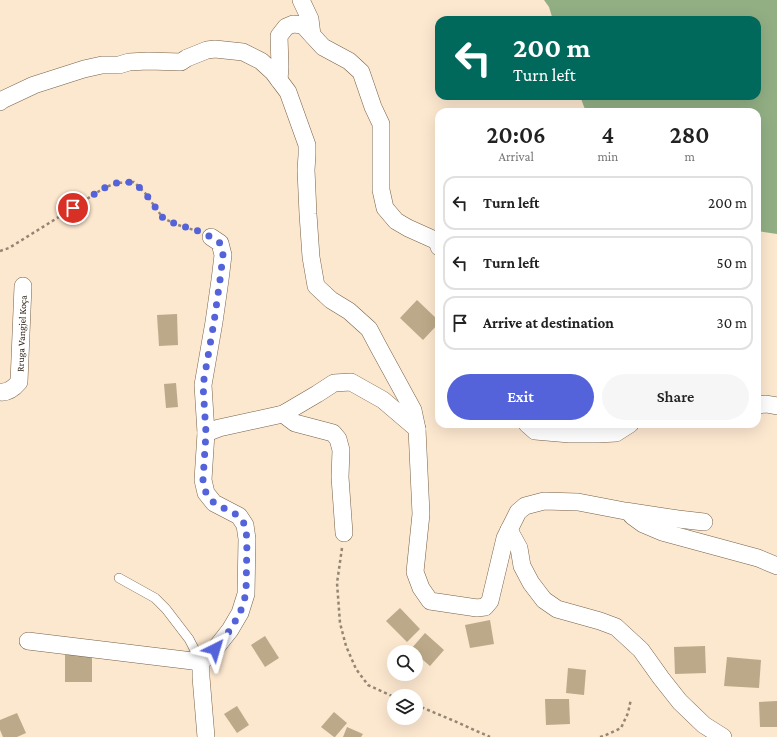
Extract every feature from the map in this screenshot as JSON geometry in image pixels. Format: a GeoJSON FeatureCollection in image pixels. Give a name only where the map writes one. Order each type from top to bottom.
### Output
{"type":"FeatureCollection","features":[{"type":"Feature","properties":{"kind":"street"},"geometry":{"type":"LineString","coordinates":[[302,0],[310,19],[312,35]]}},
{"type":"Feature","properties":{"kind":"street"},"geometry":{"type":"LineString","coordinates":[[279,80],[279,36],[286,27],[293,24],[302,25],[323,47],[348,61],[361,72],[381,124],[381,190],[385,208],[396,221],[435,240]]}},
{"type":"Feature","properties":{"kind":"street"},"geometry":{"type":"LineString","coordinates":[[0,102],[34,85],[84,69],[102,65],[119,65],[138,62],[181,62],[207,50],[215,49],[243,52],[261,61],[273,72],[288,92],[307,144],[308,155],[306,170],[308,214],[311,257],[316,286],[331,300],[349,311],[369,329],[413,410],[417,429],[421,514],[415,572],[421,588],[430,601],[478,608],[485,607],[490,601],[509,530],[518,512],[525,506],[544,501],[578,502],[625,511],[704,522]]}},
{"type":"Feature","properties":{"kind":"street"},"geometry":{"type":"LineString","coordinates":[[206,737],[201,662],[215,649],[230,630],[240,613],[246,594],[247,539],[245,525],[239,516],[214,503],[206,493],[203,480],[206,433],[203,385],[214,322],[223,255],[220,243],[211,237]]}},
{"type":"Feature","properties":{"kind":"street","name":"Rruga Vangjel Koça"},"geometry":{"type":"LineString","coordinates":[[0,392],[3,393],[13,389],[19,382],[23,286]]}},
{"type":"Feature","properties":{"kind":"street"},"geometry":{"type":"LineString","coordinates":[[206,433],[219,428],[282,414],[334,384],[351,382],[383,400],[417,429]]}},
{"type":"Feature","properties":{"kind":"street"},"geometry":{"type":"LineString","coordinates":[[761,405],[777,406]]}},
{"type":"Feature","properties":{"kind":"street"},"geometry":{"type":"LineString","coordinates":[[282,414],[296,423],[333,433],[338,439],[341,450],[340,477],[344,533]]}},
{"type":"Feature","properties":{"kind":"street"},"geometry":{"type":"LineString","coordinates":[[532,428],[535,431],[570,434],[616,433],[624,428]]}},
{"type":"Feature","properties":{"kind":"street"},"geometry":{"type":"LineString","coordinates":[[625,511],[643,524],[662,532],[758,558],[777,566]]}},
{"type":"Feature","properties":{"kind":"street"},"geometry":{"type":"LineString","coordinates":[[509,530],[519,548],[522,566],[544,600],[557,609],[616,627],[641,650],[680,702],[704,725],[723,737]]}},
{"type":"Feature","properties":{"kind":"street"},"geometry":{"type":"LineString","coordinates":[[28,641],[201,662]]}},
{"type":"Feature","properties":{"kind":"lane"},"geometry":{"type":"LineString","coordinates":[[119,578],[155,598],[166,609],[189,638],[201,662]]}},
{"type":"Feature","properties":{"kind":"path"},"geometry":{"type":"LineString","coordinates":[[0,251],[9,248],[104,188],[116,183],[134,182],[145,193],[163,218],[211,237]]}},
{"type":"Feature","properties":{"kind":"path"},"geometry":{"type":"LineString","coordinates":[[344,533],[337,583],[340,623],[346,646],[356,669],[368,685],[387,694]]}},
{"type":"Feature","properties":{"kind":"path"},"geometry":{"type":"LineString","coordinates":[[600,737],[621,728],[628,713],[630,699]]}},
{"type":"Feature","properties":{"kind":"path"},"geometry":{"type":"LineString","coordinates":[[423,708],[490,737]]}},
{"type":"Feature","properties":{"kind":"green space"},"geometry":{"type":"Polygon","coordinates":[[[544,0],[777,0],[777,234],[761,232],[761,108],[584,108],[582,100],[761,100],[761,16],[552,16],[549,7],[544,0]]]}},
{"type":"Feature","properties":{"kind":"building"},"geometry":{"type":"Polygon","coordinates":[[[417,300],[435,317],[435,327],[423,340],[400,318],[417,300]]]}},
{"type":"Feature","properties":{"kind":"building"},"geometry":{"type":"Polygon","coordinates":[[[177,314],[178,345],[159,346],[157,315],[177,314]]]}},
{"type":"Feature","properties":{"kind":"building"},"geometry":{"type":"Polygon","coordinates":[[[176,383],[178,407],[166,408],[164,384],[176,383]]]}},
{"type":"Feature","properties":{"kind":"building"},"geometry":{"type":"Polygon","coordinates":[[[400,608],[420,629],[407,642],[386,621],[400,608]]]}},
{"type":"Feature","properties":{"kind":"building"},"geometry":{"type":"Polygon","coordinates":[[[490,620],[494,644],[470,648],[465,625],[490,620]]]}},
{"type":"Feature","properties":{"kind":"building"},"geometry":{"type":"Polygon","coordinates":[[[425,633],[444,650],[430,666],[423,660],[423,645],[414,645],[425,633]]]}},
{"type":"Feature","properties":{"kind":"building"},"geometry":{"type":"Polygon","coordinates":[[[265,636],[279,658],[265,667],[251,645],[265,636]]]}},
{"type":"Feature","properties":{"kind":"building"},"geometry":{"type":"Polygon","coordinates":[[[705,646],[706,673],[675,674],[674,647],[705,646]]]}},
{"type":"Feature","properties":{"kind":"building"},"geometry":{"type":"Polygon","coordinates":[[[65,655],[92,655],[92,682],[65,682],[65,655]]]}},
{"type":"Feature","properties":{"kind":"building"},"geometry":{"type":"Polygon","coordinates":[[[727,657],[761,660],[759,688],[724,686],[727,657]]]}},
{"type":"Feature","properties":{"kind":"building"},"geometry":{"type":"Polygon","coordinates":[[[568,668],[586,670],[584,695],[566,693],[568,668]]]}},
{"type":"Feature","properties":{"kind":"building"},"geometry":{"type":"Polygon","coordinates":[[[545,699],[569,699],[570,724],[546,725],[545,699]]]}},
{"type":"Feature","properties":{"kind":"building"},"geometry":{"type":"Polygon","coordinates":[[[777,701],[777,727],[760,727],[759,702],[777,701]]]}},
{"type":"Feature","properties":{"kind":"building"},"geometry":{"type":"Polygon","coordinates":[[[237,706],[249,725],[237,733],[224,714],[237,706]]]}},
{"type":"Feature","properties":{"kind":"building"},"geometry":{"type":"Polygon","coordinates":[[[334,712],[347,723],[335,737],[321,727],[334,712]]]}},
{"type":"Feature","properties":{"kind":"building"},"geometry":{"type":"Polygon","coordinates":[[[17,713],[26,733],[17,737],[3,737],[0,730],[0,720],[17,713]]]}},
{"type":"Feature","properties":{"kind":"building"},"geometry":{"type":"Polygon","coordinates":[[[347,727],[363,734],[361,737],[343,737],[347,727]]]}},
{"type":"Feature","properties":{"kind":"route"},"geometry":{"type":"LineString","coordinates":[[73,208],[104,188],[116,183],[134,182],[145,193],[163,218],[178,225],[194,229],[220,243],[223,255],[214,322],[203,385],[206,433],[203,480],[206,493],[214,503],[239,516],[245,525],[247,539],[246,594],[240,613],[230,630],[215,649]]}}]}
